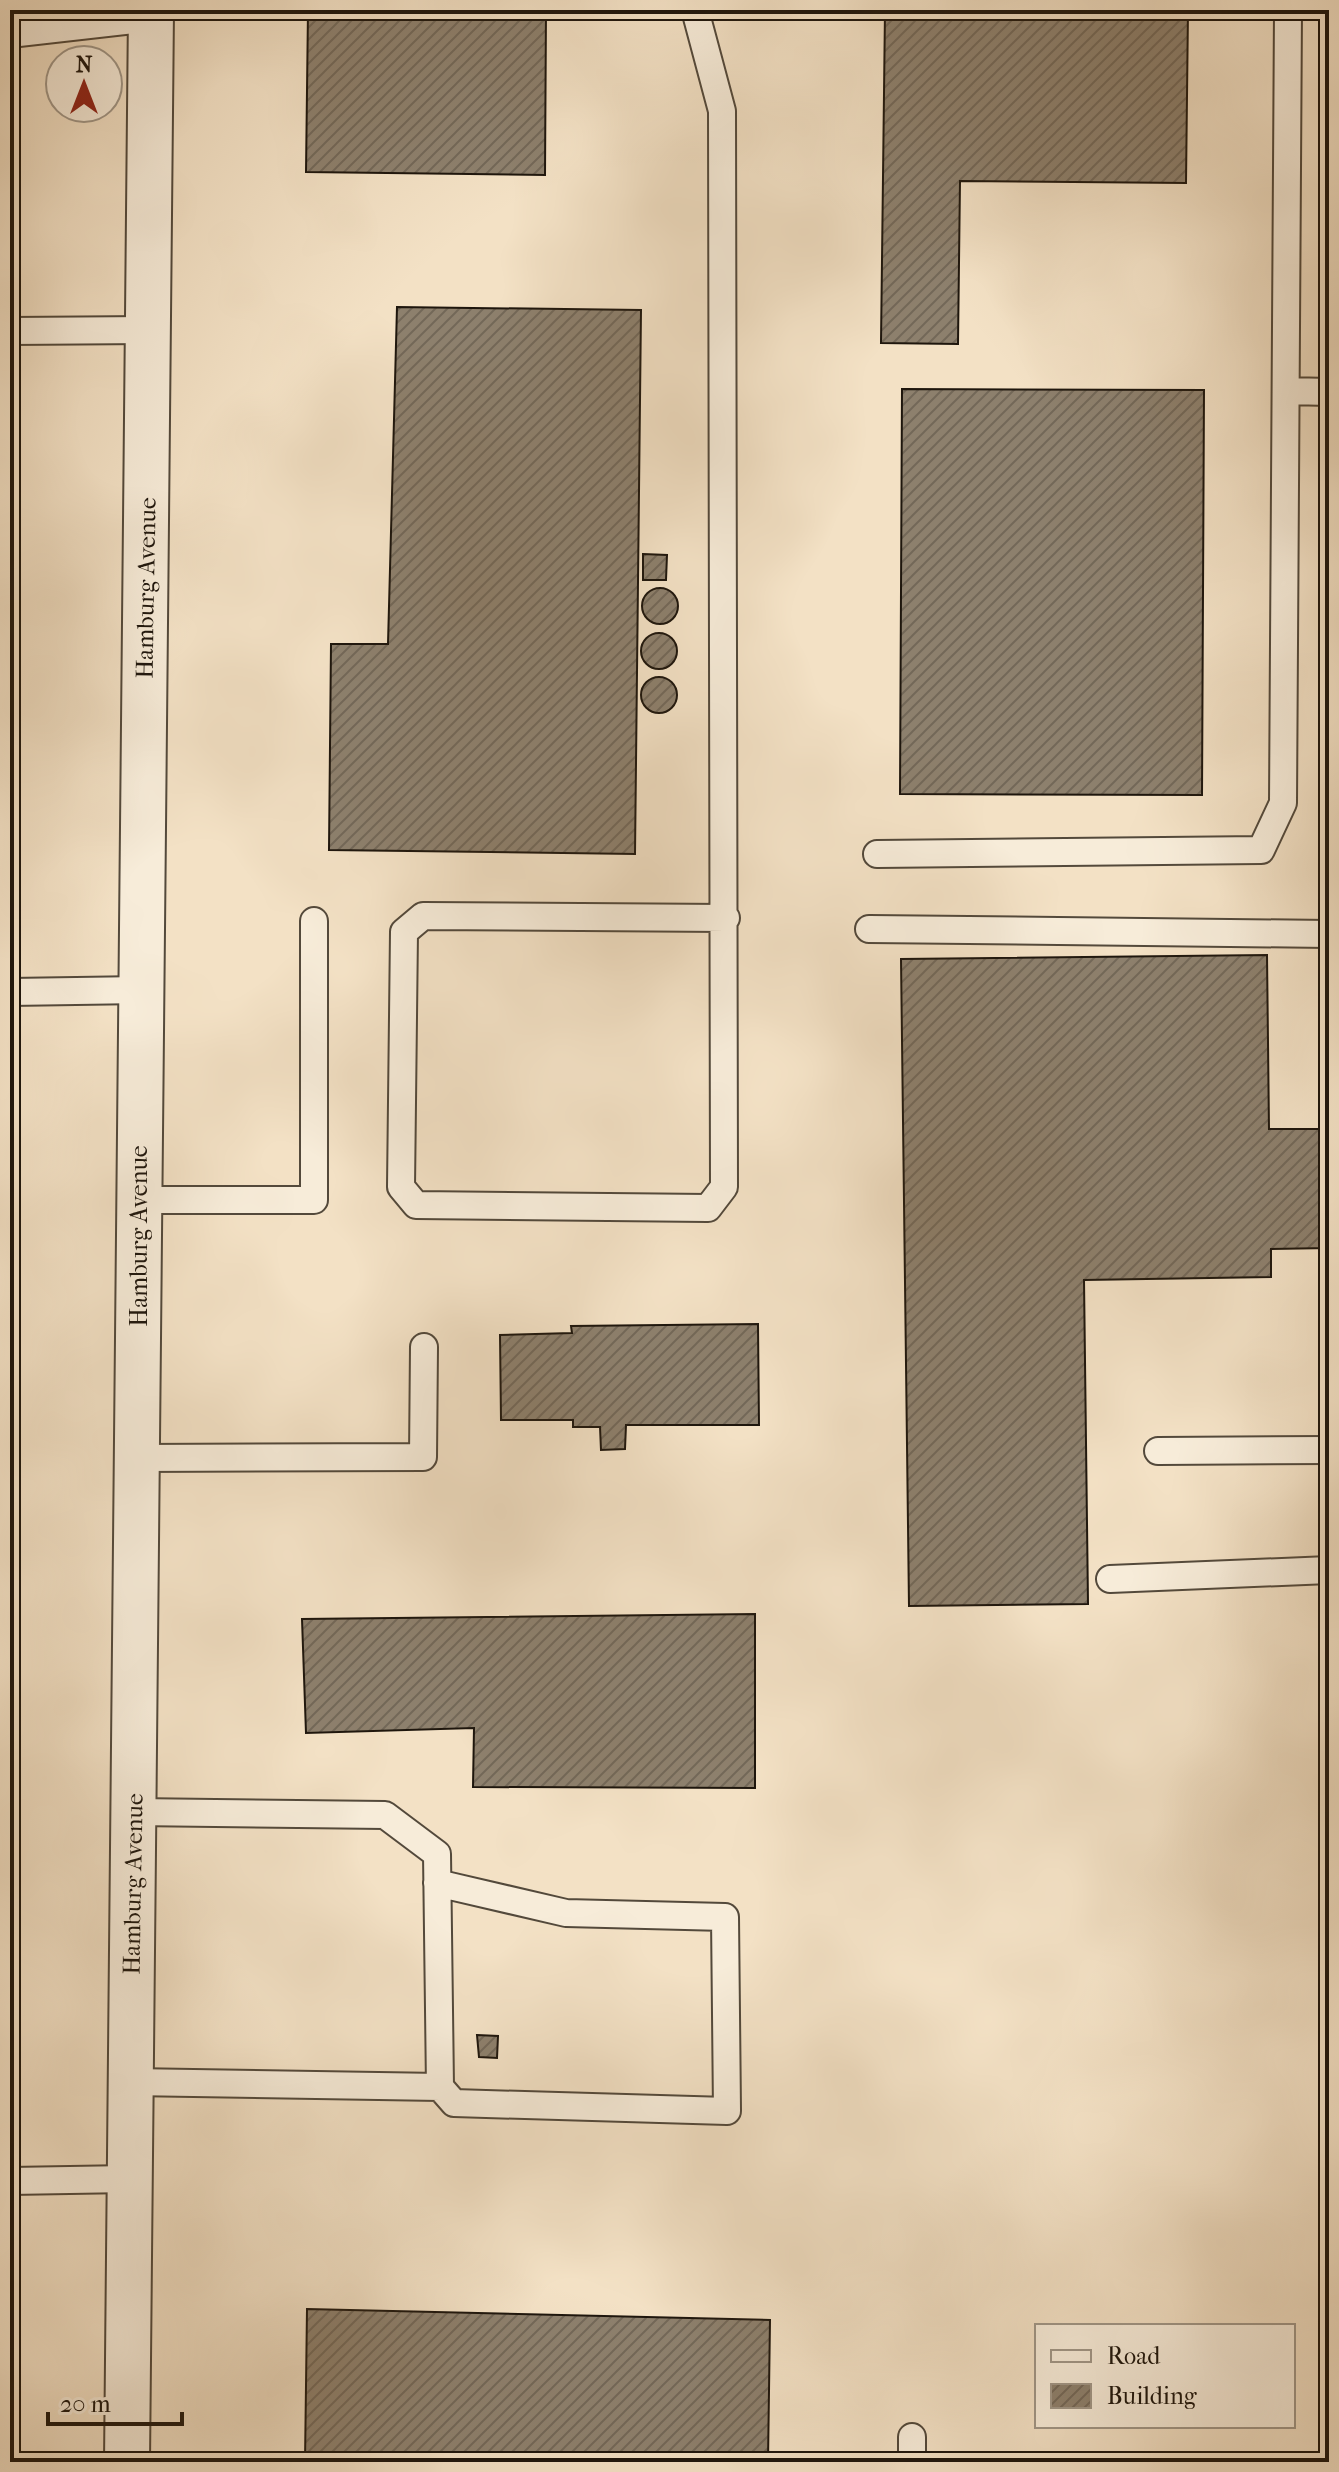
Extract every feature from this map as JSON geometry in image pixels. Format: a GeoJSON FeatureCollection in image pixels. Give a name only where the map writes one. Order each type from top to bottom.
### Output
{"type":"FeatureCollection","features":[{"type":"Feature","properties":{"kind":"street","name":"Hamburg Avenue"},"geometry":{"type":"LineString","coordinates":[[127,2462],[151,14]]}},
{"type":"Feature","properties":{"kind":"lane"},"geometry":{"type":"LineString","coordinates":[[695,10],[722,111],[726,918],[724,1187],[708,1208],[416,1205],[401,1187],[404,932],[423,916],[726,918]]}},
{"type":"Feature","properties":{"kind":"lane"},"geometry":{"type":"LineString","coordinates":[[877,854],[1261,850],[1283,803],[1288,391],[1288,10]]}},
{"type":"Feature","properties":{"kind":"lane"},"geometry":{"type":"LineString","coordinates":[[10,34],[151,14]]}},
{"type":"Feature","properties":{"kind":"lane"},"geometry":{"type":"LineString","coordinates":[[10,331],[149,330]]}},
{"type":"Feature","properties":{"kind":"lane"},"geometry":{"type":"LineString","coordinates":[[1288,391],[1329,392]]}},
{"type":"Feature","properties":{"kind":"lane"},"geometry":{"type":"LineString","coordinates":[[139,1200],[314,1200],[314,921]]}},
{"type":"Feature","properties":{"kind":"lane"},"geometry":{"type":"LineString","coordinates":[[869,929],[1329,934]]}},
{"type":"Feature","properties":{"kind":"lane"},"geometry":{"type":"LineString","coordinates":[[10,992],[142,990]]}},
{"type":"Feature","properties":{"kind":"lane"},"geometry":{"type":"LineString","coordinates":[[138,1458],[423,1457],[424,1347]]}},
{"type":"Feature","properties":{"kind":"lane"},"geometry":{"type":"LineString","coordinates":[[1158,1451],[1329,1450]]}},
{"type":"Feature","properties":{"kind":"lane"},"geometry":{"type":"LineString","coordinates":[[1110,1579],[1329,1570]]}},
{"type":"Feature","properties":{"kind":"lane"},"geometry":{"type":"LineString","coordinates":[[134,1812],[385,1815],[437,1854],[437,1883],[440,2087],[454,2103],[727,2111],[725,1917],[566,1913],[437,1883]]}},
{"type":"Feature","properties":{"kind":"lane"},"geometry":{"type":"LineString","coordinates":[[131,2082],[440,2087]]}},
{"type":"Feature","properties":{"kind":"lane"},"geometry":{"type":"LineString","coordinates":[[10,2181],[129,2179]]}},
{"type":"Feature","properties":{"kind":"building"},"geometry":{"type":"Polygon","coordinates":[[[308,10],[546,10],[545,175],[306,172],[308,10]]]}},
{"type":"Feature","properties":{"kind":"building"},"geometry":{"type":"Polygon","coordinates":[[[885,10],[1188,10],[1186,183],[960,181],[958,344],[881,343],[885,10]]]}},
{"type":"Feature","properties":{"kind":"building"},"geometry":{"type":"Polygon","coordinates":[[[397,307],[641,310],[635,854],[329,850],[331,644],[388,644],[397,307]]]}},
{"type":"Feature","properties":{"kind":"building"},"geometry":{"type":"Polygon","coordinates":[[[902,389],[1204,390],[1202,795],[900,794],[902,389]]]}},
{"type":"Feature","properties":{"kind":"building"},"geometry":{"type":"Polygon","coordinates":[[[643,554],[667,555],[666,580],[643,580],[643,554]]]}},
{"type":"Feature","properties":{"kind":"building"},"geometry":{"type":"Polygon","coordinates":[[[660,588],[673,593],[678,606],[673,619],[660,624],[647,619],[642,606],[647,593],[660,588]]]}},
{"type":"Feature","properties":{"kind":"building"},"geometry":{"type":"Polygon","coordinates":[[[659,633],[672,638],[677,651],[672,664],[659,669],[646,664],[641,651],[646,638],[659,633]]]}},
{"type":"Feature","properties":{"kind":"building"},"geometry":{"type":"Polygon","coordinates":[[[659,677],[671,683],[677,695],[671,707],[659,713],[647,707],[641,695],[647,683],[659,677]]]}},
{"type":"Feature","properties":{"kind":"building"},"geometry":{"type":"Polygon","coordinates":[[[1267,955],[1269,1129],[1329,1129],[1329,1248],[1271,1249],[1271,1277],[1084,1280],[1088,1604],[909,1606],[901,959],[1267,955]]]}},
{"type":"Feature","properties":{"kind":"building"},"geometry":{"type":"Polygon","coordinates":[[[758,1324],[759,1425],[626,1425],[625,1449],[601,1450],[600,1427],[573,1427],[573,1420],[501,1420],[500,1335],[572,1333],[571,1326],[758,1324]]]}},
{"type":"Feature","properties":{"kind":"building"},"geometry":{"type":"Polygon","coordinates":[[[755,1614],[755,1788],[473,1787],[474,1728],[306,1733],[302,1619],[755,1614]]]}},
{"type":"Feature","properties":{"kind":"building"},"geometry":{"type":"Polygon","coordinates":[[[477,2035],[498,2036],[497,2058],[479,2057],[477,2035]]]}},
{"type":"Feature","properties":{"kind":"building"},"geometry":{"type":"Polygon","coordinates":[[[307,2309],[770,2320],[768,2462],[305,2462],[307,2309]]]}}]}
